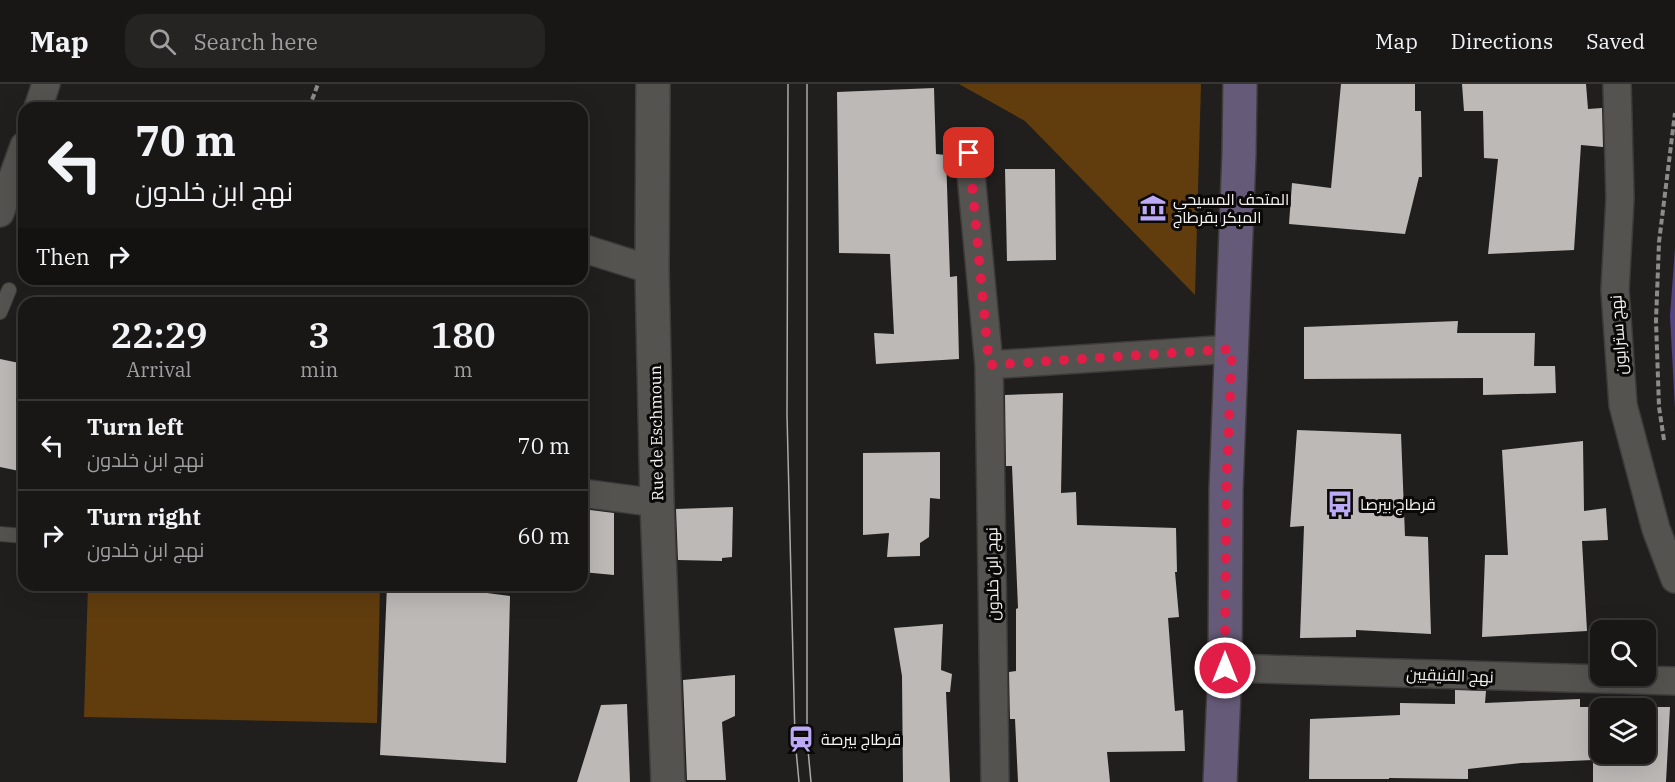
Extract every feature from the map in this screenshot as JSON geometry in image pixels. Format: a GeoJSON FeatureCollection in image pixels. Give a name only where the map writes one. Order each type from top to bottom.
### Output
{"type":"FeatureCollection","features":[{"type":"Feature","properties":{"kind":"main road"},"geometry":{"type":"LineString","coordinates":[[1220,782],[1225,668],[1226,490],[1239,154],[1239,84]]}},
{"type":"Feature","properties":{"kind":"street"},"geometry":{"type":"LineString","coordinates":[[40,102],[46,84]]}},
{"type":"Feature","properties":{"kind":"street","name":"Rue de Eschmoun"},"geometry":{"type":"LineString","coordinates":[[652,84],[652,270],[657,503],[668,782]]}},
{"type":"Feature","properties":{"kind":"street","name":"نهج سترابون"},"geometry":{"type":"LineString","coordinates":[[1617,84],[1620,198],[1615,290],[1623,405],[1656,529],[1675,579]]}},
{"type":"Feature","properties":{"kind":"street","name":"نهج ابن خلدون"},"geometry":{"type":"LineString","coordinates":[[969,153],[989,365],[995,782]]}},
{"type":"Feature","properties":{"kind":"street"},"geometry":{"type":"LineString","coordinates":[[0,213],[18,163]]}},
{"type":"Feature","properties":{"kind":"street"},"geometry":{"type":"LineString","coordinates":[[588,250],[652,270]]}},
{"type":"Feature","properties":{"kind":"street"},"geometry":{"type":"LineString","coordinates":[[989,365],[1232,349]]}},
{"type":"Feature","properties":{"kind":"street"},"geometry":{"type":"LineString","coordinates":[[588,494],[657,503]]}},
{"type":"Feature","properties":{"kind":"street","name":"نهج الفنيقيين"},"geometry":{"type":"LineString","coordinates":[[1225,668],[1675,681]]}},
{"type":"Feature","properties":{"kind":"lane"},"geometry":{"type":"LineString","coordinates":[[0,312],[9,290]]}},
{"type":"Feature","properties":{"kind":"lane"},"geometry":{"type":"LineString","coordinates":[[0,534],[18,536]]}},
{"type":"Feature","properties":{"kind":"path"},"geometry":{"type":"LineString","coordinates":[[311,102],[318,84]]}},
{"type":"Feature","properties":{"kind":"path"},"geometry":{"type":"LineString","coordinates":[[1664,441],[1659,407],[1656,321],[1659,242],[1675,113]]}},
{"type":"Feature","properties":{"kind":"shaded area","name":"المتحف المسيحي المبكر بقرطاج"},"geometry":{"type":"Polygon","coordinates":[[[959,84],[1201,84],[1195,295],[1025,121],[959,84]]]}},
{"type":"Feature","properties":{"kind":"shaded area"},"geometry":{"type":"Polygon","coordinates":[[[1675,248],[1675,409],[1670,316],[1675,248]]]}},
{"type":"Feature","properties":{"kind":"shaded area"},"geometry":{"type":"Polygon","coordinates":[[[88,591],[380,591],[377,723],[84,717],[88,591]]]}},
{"type":"Feature","properties":{"kind":"building"},"geometry":{"type":"Polygon","coordinates":[[[1341,84],[1415,84],[1415,111],[1421,111],[1422,177],[1419,177],[1405,234],[1289,224],[1292,183],[1331,188],[1341,84]]]}},
{"type":"Feature","properties":{"kind":"building"},"geometry":{"type":"Polygon","coordinates":[[[1462,84],[1586,84],[1588,109],[1602,108],[1603,147],[1581,145],[1574,250],[1488,254],[1498,159],[1484,158],[1483,111],[1464,111],[1462,84]]]}},
{"type":"Feature","properties":{"kind":"building"},"geometry":{"type":"Polygon","coordinates":[[[934,88],[936,154],[946,155],[950,277],[957,276],[959,359],[876,364],[874,333],[894,334],[890,254],[839,253],[837,92],[934,88]]]}},
{"type":"Feature","properties":{"kind":"building"},"geometry":{"type":"Polygon","coordinates":[[[1005,169],[1055,169],[1056,260],[1007,261],[1005,169]]]}},
{"type":"Feature","properties":{"kind":"building"},"geometry":{"type":"Polygon","coordinates":[[[1458,321],[1457,333],[1535,333],[1534,366],[1555,366],[1556,393],[1483,395],[1483,378],[1304,379],[1304,327],[1458,321]]]}},
{"type":"Feature","properties":{"kind":"building"},"geometry":{"type":"Polygon","coordinates":[[[0,359],[18,363],[18,471],[0,467],[0,359]]]}},
{"type":"Feature","properties":{"kind":"building"},"geometry":{"type":"Polygon","coordinates":[[[1063,393],[1061,493],[1076,492],[1077,525],[1176,528],[1177,572],[1175,572],[1179,617],[1168,618],[1175,711],[1183,710],[1185,751],[1107,752],[1110,782],[1018,782],[1015,719],[1010,719],[1009,672],[1016,671],[1016,609],[1018,608],[1012,466],[1006,466],[1005,395],[1063,393]]]}},
{"type":"Feature","properties":{"kind":"building"},"geometry":{"type":"Polygon","coordinates":[[[1297,430],[1401,434],[1405,536],[1428,537],[1431,634],[1356,630],[1356,637],[1300,638],[1304,526],[1290,527],[1297,430]]]}},
{"type":"Feature","properties":{"kind":"building"},"geometry":{"type":"Polygon","coordinates":[[[1583,441],[1584,511],[1606,508],[1608,540],[1582,541],[1587,631],[1482,637],[1485,555],[1508,555],[1502,450],[1583,441]]]}},
{"type":"Feature","properties":{"kind":"building"},"geometry":{"type":"Polygon","coordinates":[[[940,452],[940,499],[930,498],[929,537],[920,543],[920,556],[887,557],[889,533],[863,535],[863,453],[940,452]]]}},
{"type":"Feature","properties":{"kind":"building"},"geometry":{"type":"Polygon","coordinates":[[[733,507],[732,557],[722,558],[722,561],[678,560],[676,509],[733,507]]]}},
{"type":"Feature","properties":{"kind":"building"},"geometry":{"type":"Polygon","coordinates":[[[588,510],[614,513],[614,575],[588,573],[588,510]]]}},
{"type":"Feature","properties":{"kind":"building"},"geometry":{"type":"Polygon","coordinates":[[[387,591],[471,591],[510,596],[506,763],[380,755],[387,591]]]}},
{"type":"Feature","properties":{"kind":"building"},"geometry":{"type":"Polygon","coordinates":[[[943,624],[941,670],[952,674],[950,692],[946,692],[950,782],[903,782],[902,676],[894,628],[943,624]]]}},
{"type":"Feature","properties":{"kind":"building"},"geometry":{"type":"Polygon","coordinates":[[[735,675],[735,716],[722,722],[726,780],[687,780],[683,680],[735,675]]]}},
{"type":"Feature","properties":{"kind":"building"},"geometry":{"type":"Polygon","coordinates":[[[1455,690],[1486,691],[1485,703],[1580,699],[1580,707],[1590,707],[1590,760],[1521,763],[1468,769],[1468,779],[1309,779],[1310,719],[1400,715],[1400,703],[1455,704],[1455,690]]]}},
{"type":"Feature","properties":{"kind":"building"},"geometry":{"type":"Polygon","coordinates":[[[627,704],[630,782],[577,782],[601,705],[627,704]]]}},
{"type":"Feature","properties":{"kind":"building"},"geometry":{"type":"Polygon","coordinates":[[[1656,707],[1670,707],[1666,782],[1593,782],[1593,764],[1656,764],[1656,707]]]}},
{"type":"Feature","properties":{"kind":"tram line"},"geometry":{"type":"LineString","coordinates":[[788,84],[787,415],[795,739],[799,782]]}},
{"type":"Feature","properties":{"kind":"tram line"},"geometry":{"type":"LineString","coordinates":[[807,84],[807,739],[811,782]]}},
{"type":"Feature","properties":{"kind":"place","name":"المتحف المسيحي المبكر بقرطاج"},"geometry":{"type":"Point","coordinates":[1153,208]}},
{"type":"Feature","properties":{"kind":"place","name":"قرطاج بيرصا"},"geometry":{"type":"Point","coordinates":[1340,504]}},
{"type":"Feature","properties":{"kind":"place","name":"قرطاج بيرصة"},"geometry":{"type":"Point","coordinates":[801,739]}},
{"type":"Feature","properties":{"kind":"route"},"geometry":{"type":"LineString","coordinates":[[969,153],[989,365],[1232,349],[1226,490],[1225,668]]}}]}
